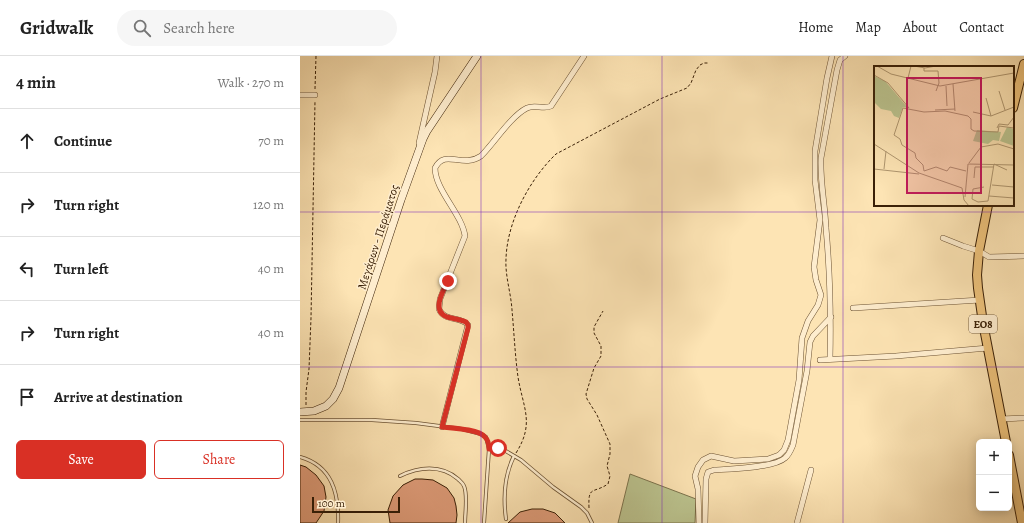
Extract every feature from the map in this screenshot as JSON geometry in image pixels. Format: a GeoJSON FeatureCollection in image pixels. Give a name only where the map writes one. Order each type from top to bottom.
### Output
{"type":"FeatureCollection","features":[{"type":"Feature","properties":{"kind":"main road","name":"Μεγάρων - Περάματος"},"geometry":{"type":"LineString","coordinates":[[303,412],[321,409],[326,406],[333,399],[339,388],[414,162],[427,131],[477,56]]}},
{"type":"Feature","properties":{"kind":"main road"},"geometry":{"type":"LineString","coordinates":[[1014,104],[1024,64]]}},
{"type":"Feature","properties":{"kind":"main road","name":"ΕΟ8"},"geometry":{"type":"LineString","coordinates":[[988,206],[979,251],[977,275],[988,348],[1005,439]]}},
{"type":"Feature","properties":{"kind":"main road"},"geometry":{"type":"LineString","coordinates":[[1012,470],[1022,523]]}},
{"type":"Feature","properties":{"kind":"street"},"geometry":{"type":"LineString","coordinates":[[414,162],[435,72],[437,56]]}},
{"type":"Feature","properties":{"kind":"street"},"geometry":{"type":"LineString","coordinates":[[442,427],[468,325],[462,321],[443,316],[439,309],[440,299],[465,236],[461,225],[437,179],[435,168],[439,161],[448,158],[465,161],[477,159],[521,112],[531,107],[551,106],[584,56]]}},
{"type":"Feature","properties":{"kind":"street"},"geometry":{"type":"LineString","coordinates":[[699,523],[698,489],[695,476],[698,467],[703,460],[711,456],[734,461],[768,459],[778,455],[784,450],[788,440],[799,380],[802,338],[808,321],[818,305],[821,295],[821,290],[816,280],[814,267],[820,220],[816,186],[815,152],[832,56]]}},
{"type":"Feature","properties":{"kind":"street"},"geometry":{"type":"LineString","coordinates":[[830,359],[827,234],[821,178],[821,158],[837,70],[840,60],[845,56]]}},
{"type":"Feature","properties":{"kind":"street"},"geometry":{"type":"LineString","coordinates":[[300,95],[315,95]]}},
{"type":"Feature","properties":{"kind":"street"},"geometry":{"type":"LineString","coordinates":[[944,238],[979,251],[989,257],[1024,256]]}},
{"type":"Feature","properties":{"kind":"street"},"geometry":{"type":"LineString","coordinates":[[853,308],[980,300]]}},
{"type":"Feature","properties":{"kind":"street"},"geometry":{"type":"LineString","coordinates":[[705,523],[706,479],[708,472],[714,470],[770,464],[785,459],[789,454],[793,445],[807,371],[810,342],[813,336],[830,317]]}},
{"type":"Feature","properties":{"kind":"street"},"geometry":{"type":"LineString","coordinates":[[820,360],[896,356],[988,348]]}},
{"type":"Feature","properties":{"kind":"street"},"geometry":{"type":"LineString","coordinates":[[1002,419],[1024,418]]}},
{"type":"Feature","properties":{"kind":"street"},"geometry":{"type":"LineString","coordinates":[[797,523],[811,470]]}},
{"type":"Feature","properties":{"kind":"lane"},"geometry":{"type":"LineString","coordinates":[[300,420],[372,420],[416,423],[462,429],[481,434],[486,437],[489,449],[484,523]]}},
{"type":"Feature","properties":{"kind":"lane"},"geometry":{"type":"LineString","coordinates":[[489,449],[498,448],[515,455],[553,487],[581,507],[587,513],[592,523]]}},
{"type":"Feature","properties":{"kind":"lane"},"geometry":{"type":"LineString","coordinates":[[506,519],[504,500],[505,483],[508,469],[515,455]]}},
{"type":"Feature","properties":{"kind":"lane"},"geometry":{"type":"LineString","coordinates":[[300,457],[310,460],[326,471],[333,484],[337,499],[338,523]]}},
{"type":"Feature","properties":{"kind":"lane"},"geometry":{"type":"LineString","coordinates":[[400,476],[423,468],[437,469],[447,472],[455,477],[464,485],[466,492],[465,523]]}},
{"type":"Feature","properties":{"kind":"path"},"geometry":{"type":"LineString","coordinates":[[303,412],[309,369],[311,318],[316,56]]}},
{"type":"Feature","properties":{"kind":"path"},"geometry":{"type":"LineString","coordinates":[[515,455],[524,438],[527,422],[525,404],[518,376],[513,314],[506,259],[512,223],[521,202],[543,168],[556,154],[660,99],[687,88],[691,84],[696,70],[700,65],[708,63]]}},
{"type":"Feature","properties":{"kind":"path"},"geometry":{"type":"LineString","coordinates":[[587,513],[589,495],[592,491],[600,489],[608,484],[610,476],[607,466],[610,454],[610,444],[597,415],[587,399],[586,394],[594,368],[601,356],[601,346],[594,333],[594,327],[603,311]]}},
{"type":"Feature","properties":{"kind":"green space"},"geometry":{"type":"Polygon","coordinates":[[[630,474],[696,499],[695,523],[618,523],[630,474]]]}},
{"type":"Feature","properties":{"kind":"building"},"geometry":{"type":"Polygon","coordinates":[[[300,465],[306,467],[316,475],[324,486],[326,497],[324,511],[316,523],[300,523],[300,465]]]}},
{"type":"Feature","properties":{"kind":"building"},"geometry":{"type":"Polygon","coordinates":[[[415,479],[433,480],[447,488],[454,498],[457,515],[456,523],[390,523],[388,510],[393,496],[403,485],[415,479]]]}},
{"type":"Feature","properties":{"kind":"building"},"geometry":{"type":"Polygon","coordinates":[[[532,509],[543,509],[555,513],[565,523],[508,523],[520,512],[532,509]]]}},
{"type":"Feature","properties":{"kind":"route"},"geometry":{"type":"LineString","coordinates":[[448,281],[440,299],[440,313],[443,316],[466,322],[468,328],[442,427],[462,429],[481,434],[486,437],[489,449],[498,448]]}}]}
